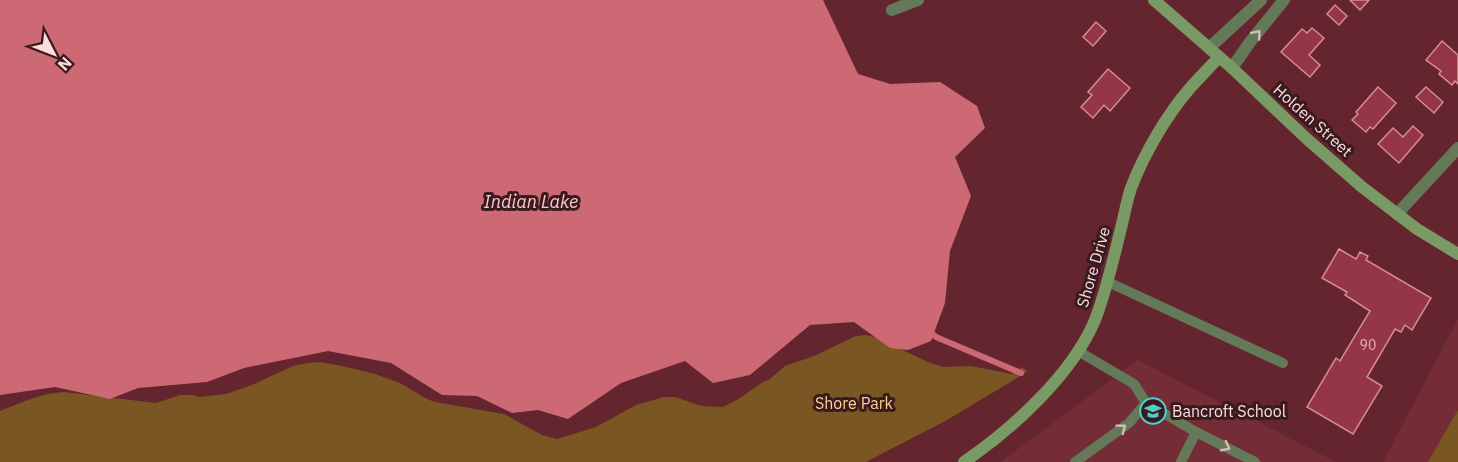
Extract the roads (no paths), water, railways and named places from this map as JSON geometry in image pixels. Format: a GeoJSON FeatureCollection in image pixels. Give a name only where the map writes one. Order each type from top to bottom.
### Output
{"type":"FeatureCollection","features":[{"type":"Feature","properties":{"kind":"main road","name":"Holden Street"},"geometry":{"type":"LineString","coordinates":[[1154,0],[1362,187],[1417,229],[1458,254]]}},
{"type":"Feature","properties":{"kind":"main road","name":"Shore Drive"},"geometry":{"type":"LineString","coordinates":[[964,462],[984,448],[1027,410],[1065,369],[1078,351],[1094,321],[1108,282],[1131,189],[1145,157],[1163,125],[1190,88],[1219,57]]}},
{"type":"Feature","properties":{"kind":"street"},"geometry":{"type":"LineString","coordinates":[[892,10],[918,0]]}},
{"type":"Feature","properties":{"kind":"street"},"geometry":{"type":"LineString","coordinates":[[1209,48],[1261,0]]}},
{"type":"Feature","properties":{"kind":"street"},"geometry":{"type":"LineString","coordinates":[[1232,68],[1284,0]]}},
{"type":"Feature","properties":{"kind":"street"},"geometry":{"type":"LineString","coordinates":[[1397,214],[1458,148]]}},
{"type":"Feature","properties":{"kind":"lane"},"geometry":{"type":"LineString","coordinates":[[1108,282],[1283,363]]}},
{"type":"Feature","properties":{"kind":"lane"},"geometry":{"type":"LineString","coordinates":[[1078,351],[1134,384],[1146,403],[1255,462]]}},
{"type":"Feature","properties":{"kind":"lane"},"geometry":{"type":"LineString","coordinates":[[1075,462],[1129,423],[1146,403]]}},
{"type":"Feature","properties":{"kind":"lane"},"geometry":{"type":"LineString","coordinates":[[1181,462],[1197,432]]}},
{"type":"Feature","properties":{"kind":"water","name":"Indian Lake"},"geometry":{"type":"Polygon","coordinates":[[[0,0],[823,0],[858,74],[890,84],[940,82],[977,106],[985,128],[955,157],[971,196],[950,251],[945,303],[931,341],[908,350],[890,348],[854,322],[810,325],[750,375],[713,383],[685,361],[621,383],[568,419],[538,410],[512,413],[477,396],[442,395],[391,363],[328,351],[244,368],[207,382],[138,388],[110,399],[55,387],[0,395],[0,0]]]}},
{"type":"Feature","properties":{"kind":"waterway"},"geometry":{"type":"LineString","coordinates":[[929,331],[936,337],[1021,373]]}},
{"type":"Feature","properties":{"kind":"place","name":"Bancroft School"},"geometry":{"type":"Point","coordinates":[1153,411]}},
{"type":"Feature","properties":{"kind":"park label","name":"Shore Park"},"geometry":{"type":"Point","coordinates":[854,403]}}]}
